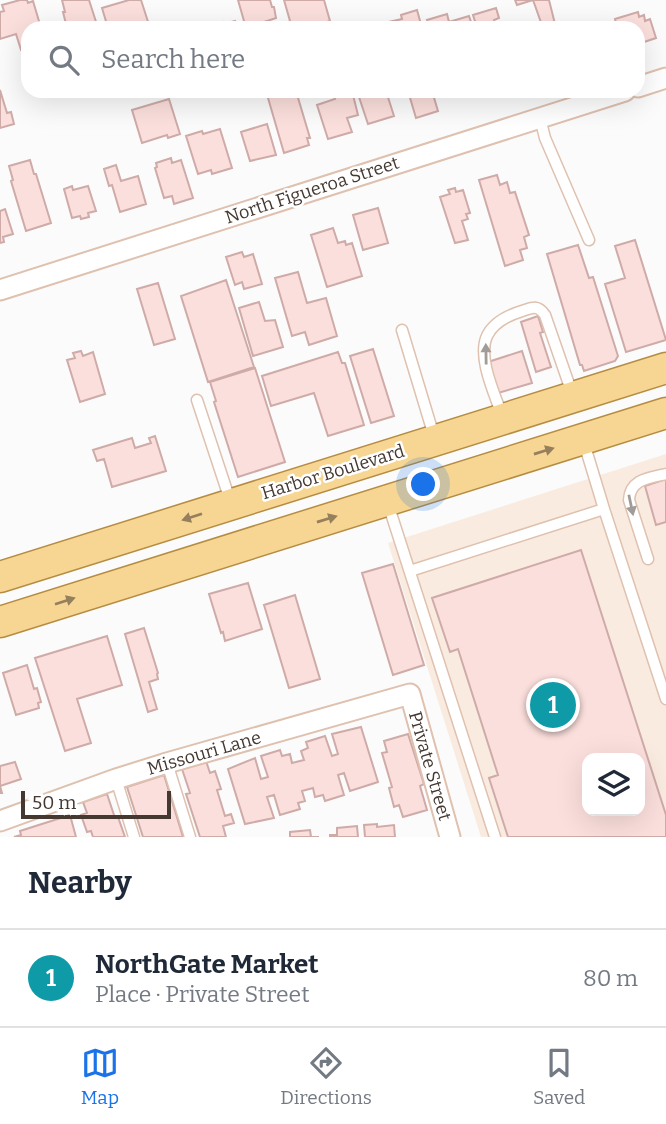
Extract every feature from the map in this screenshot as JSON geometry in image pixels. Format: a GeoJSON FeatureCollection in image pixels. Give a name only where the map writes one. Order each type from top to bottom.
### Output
{"type":"FeatureCollection","features":[{"type":"Feature","properties":{"kind":"main road","name":"Harbor Boulevard"},"geometry":{"type":"LineString","coordinates":[[0,577],[666,368]]}},
{"type":"Feature","properties":{"kind":"main road"},"geometry":{"type":"LineString","coordinates":[[0,622],[666,413]]}},
{"type":"Feature","properties":{"kind":"main road"},"geometry":{"type":"LineString","coordinates":[[374,459],[379,502]]}},
{"type":"Feature","properties":{"kind":"street"},"geometry":{"type":"LineString","coordinates":[[645,85],[666,78]]}},
{"type":"Feature","properties":{"kind":"street","name":"North Figueroa Street"},"geometry":{"type":"LineString","coordinates":[[0,290],[603,98]]}},
{"type":"Feature","properties":{"kind":"street","name":"Missouri Lane"},"geometry":{"type":"LineString","coordinates":[[0,821],[167,763],[410,694]]}},
{"type":"Feature","properties":{"kind":"street","name":"Private Street"},"geometry":{"type":"LineString","coordinates":[[410,694],[450,837]]}},
{"type":"Feature","properties":{"kind":"lane"},"geometry":{"type":"LineString","coordinates":[[540,118],[545,138],[589,240]]}},
{"type":"Feature","properties":{"kind":"lane"},"geometry":{"type":"LineString","coordinates":[[504,419],[486,365],[484,351],[487,336],[509,316],[533,306],[540,308],[545,315],[574,397]]}},
{"type":"Feature","properties":{"kind":"lane"},"geometry":{"type":"LineString","coordinates":[[402,330],[436,440]]}},
{"type":"Feature","properties":{"kind":"lane"},"geometry":{"type":"LineString","coordinates":[[197,400],[231,504]]}},
{"type":"Feature","properties":{"kind":"lane"},"geometry":{"type":"LineString","coordinates":[[583,439],[666,699]]}},
{"type":"Feature","properties":{"kind":"lane"},"geometry":{"type":"LineString","coordinates":[[648,558],[628,500],[629,492],[638,482],[666,474]]}},
{"type":"Feature","properties":{"kind":"lane"},"geometry":{"type":"LineString","coordinates":[[379,502],[410,570],[495,837]]}},
{"type":"Feature","properties":{"kind":"lane"},"geometry":{"type":"LineString","coordinates":[[410,570],[604,509]]}},
{"type":"Feature","properties":{"kind":"lane"},"geometry":{"type":"LineString","coordinates":[[167,763],[190,837]]}},
{"type":"Feature","properties":{"kind":"lane"},"geometry":{"type":"LineString","coordinates":[[116,779],[134,837]]}},
{"type":"Feature","properties":{"kind":"shaded area"},"geometry":{"type":"Polygon","coordinates":[[[666,454],[666,837],[481,837],[388,543],[666,454]]]}},
{"type":"Feature","properties":{"kind":"building"},"geometry":{"type":"Polygon","coordinates":[[[20,0],[27,0],[28,3],[33,1],[39,21],[21,21],[21,50],[16,34],[0,39],[0,12],[4,11],[2,5],[20,0]]]}},
{"type":"Feature","properties":{"kind":"building"},"geometry":{"type":"Polygon","coordinates":[[[62,0],[89,0],[96,21],[65,21],[62,0]]]}},
{"type":"Feature","properties":{"kind":"building"},"geometry":{"type":"Polygon","coordinates":[[[129,0],[141,0],[148,21],[106,21],[102,8],[129,0]]]}},
{"type":"Feature","properties":{"kind":"building"},"geometry":{"type":"Polygon","coordinates":[[[238,0],[270,0],[276,18],[267,21],[244,21],[238,0]]]}},
{"type":"Feature","properties":{"kind":"building"},"geometry":{"type":"Polygon","coordinates":[[[284,0],[324,0],[330,21],[290,21],[284,0]]]}},
{"type":"Feature","properties":{"kind":"building"},"geometry":{"type":"Polygon","coordinates":[[[515,0],[533,0],[517,5],[515,0]]]}},
{"type":"Feature","properties":{"kind":"building"},"geometry":{"type":"Polygon","coordinates":[[[533,0],[549,0],[554,21],[540,21],[533,0]]]}},
{"type":"Feature","properties":{"kind":"building"},"geometry":{"type":"Polygon","coordinates":[[[496,8],[499,18],[494,21],[475,21],[473,15],[496,8]]]}},
{"type":"Feature","properties":{"kind":"building"},"geometry":{"type":"Polygon","coordinates":[[[417,10],[420,21],[393,21],[402,19],[401,15],[417,10]]]}},
{"type":"Feature","properties":{"kind":"building"},"geometry":{"type":"Polygon","coordinates":[[[638,12],[639,17],[644,15],[645,21],[615,21],[638,12]]]}},
{"type":"Feature","properties":{"kind":"building"},"geometry":{"type":"Polygon","coordinates":[[[447,14],[449,21],[427,21],[447,14]]]}},
{"type":"Feature","properties":{"kind":"building"},"geometry":{"type":"Polygon","coordinates":[[[469,16],[471,21],[452,21],[469,16]]]}},
{"type":"Feature","properties":{"kind":"building"},"geometry":{"type":"Polygon","coordinates":[[[650,19],[656,38],[645,42],[645,21],[650,19]]]}},
{"type":"Feature","properties":{"kind":"building"},"geometry":{"type":"Polygon","coordinates":[[[0,90],[7,113],[11,112],[14,124],[0,128],[0,90]]]}},
{"type":"Feature","properties":{"kind":"building"},"geometry":{"type":"Polygon","coordinates":[[[268,98],[298,98],[310,138],[307,138],[309,145],[284,153],[268,98]]]}},
{"type":"Feature","properties":{"kind":"building"},"geometry":{"type":"Polygon","coordinates":[[[354,98],[358,115],[347,118],[352,132],[328,139],[317,105],[335,99],[354,98]]]}},
{"type":"Feature","properties":{"kind":"building"},"geometry":{"type":"Polygon","coordinates":[[[359,98],[388,98],[394,116],[368,124],[359,98]]]}},
{"type":"Feature","properties":{"kind":"building"},"geometry":{"type":"Polygon","coordinates":[[[410,98],[434,98],[438,111],[416,118],[410,98]]]}},
{"type":"Feature","properties":{"kind":"building"},"geometry":{"type":"Polygon","coordinates":[[[169,99],[180,134],[142,143],[132,110],[169,99]]]}},
{"type":"Feature","properties":{"kind":"building"},"geometry":{"type":"Polygon","coordinates":[[[267,124],[276,155],[250,161],[241,132],[267,124]]]}},
{"type":"Feature","properties":{"kind":"building"},"geometry":{"type":"Polygon","coordinates":[[[220,129],[232,168],[212,174],[211,170],[198,174],[186,136],[220,129]]]}},
{"type":"Feature","properties":{"kind":"building"},"geometry":{"type":"Polygon","coordinates":[[[171,158],[172,163],[181,160],[193,198],[174,204],[172,196],[164,198],[155,168],[156,163],[171,158]]]}},
{"type":"Feature","properties":{"kind":"building"},"geometry":{"type":"Polygon","coordinates":[[[30,160],[51,223],[26,231],[9,166],[30,160]]]}},
{"type":"Feature","properties":{"kind":"building"},"geometry":{"type":"Polygon","coordinates":[[[116,165],[121,181],[138,176],[146,204],[120,212],[104,169],[116,165]]]}},
{"type":"Feature","properties":{"kind":"building"},"geometry":{"type":"Polygon","coordinates":[[[497,175],[500,185],[507,182],[510,193],[515,192],[529,235],[524,237],[527,248],[520,250],[523,260],[505,266],[479,180],[497,175]]]}},
{"type":"Feature","properties":{"kind":"building"},"geometry":{"type":"Polygon","coordinates":[[[72,186],[73,190],[88,186],[96,211],[88,213],[89,217],[72,218],[64,189],[72,186]]]}},
{"type":"Feature","properties":{"kind":"building"},"geometry":{"type":"Polygon","coordinates":[[[455,188],[456,192],[463,190],[470,213],[466,214],[468,219],[462,221],[468,240],[455,243],[440,197],[450,194],[448,190],[455,188]]]}},
{"type":"Feature","properties":{"kind":"building"},"geometry":{"type":"Polygon","coordinates":[[[378,208],[388,243],[363,250],[353,215],[378,208]]]}},
{"type":"Feature","properties":{"kind":"building"},"geometry":{"type":"Polygon","coordinates":[[[5,209],[13,234],[3,237],[4,242],[0,243],[0,211],[5,209]]]}},
{"type":"Feature","properties":{"kind":"building"},"geometry":{"type":"Polygon","coordinates":[[[333,228],[338,243],[352,243],[362,276],[327,287],[311,235],[333,228]]]}},
{"type":"Feature","properties":{"kind":"building"},"geometry":{"type":"Polygon","coordinates":[[[635,240],[666,340],[626,352],[605,284],[625,278],[615,246],[635,240]]]}},
{"type":"Feature","properties":{"kind":"building"},"geometry":{"type":"Polygon","coordinates":[[[578,245],[589,278],[593,277],[618,356],[615,361],[584,371],[547,254],[578,245]]]}},
{"type":"Feature","properties":{"kind":"building"},"geometry":{"type":"Polygon","coordinates":[[[242,252],[244,257],[253,254],[262,284],[244,289],[242,282],[235,285],[226,257],[242,252]]]}},
{"type":"Feature","properties":{"kind":"building"},"geometry":{"type":"Polygon","coordinates":[[[298,272],[307,303],[326,298],[337,336],[309,345],[305,332],[292,336],[275,278],[298,272]]]}},
{"type":"Feature","properties":{"kind":"building"},"geometry":{"type":"Polygon","coordinates":[[[226,280],[254,367],[208,382],[181,296],[226,280]]]}},
{"type":"Feature","properties":{"kind":"building"},"geometry":{"type":"Polygon","coordinates":[[[158,283],[175,339],[154,345],[137,289],[158,283]]]}},
{"type":"Feature","properties":{"kind":"building"},"geometry":{"type":"Polygon","coordinates":[[[259,302],[265,321],[275,320],[283,347],[253,356],[239,308],[259,302]]]}},
{"type":"Feature","properties":{"kind":"building"},"geometry":{"type":"Polygon","coordinates":[[[538,316],[543,332],[540,333],[551,367],[536,372],[521,322],[538,316]]]}},
{"type":"Feature","properties":{"kind":"building"},"geometry":{"type":"Polygon","coordinates":[[[373,349],[394,416],[371,423],[350,356],[373,349]]]}},
{"type":"Feature","properties":{"kind":"building"},"geometry":{"type":"Polygon","coordinates":[[[81,351],[83,356],[93,352],[105,394],[80,402],[67,360],[75,358],[73,353],[81,351]]]}},
{"type":"Feature","properties":{"kind":"building"},"geometry":{"type":"Polygon","coordinates":[[[522,351],[532,383],[498,393],[488,362],[522,351]]]}},
{"type":"Feature","properties":{"kind":"building"},"geometry":{"type":"Polygon","coordinates":[[[338,352],[342,363],[345,363],[364,425],[328,436],[314,393],[271,406],[262,376],[338,352]]]}},
{"type":"Feature","properties":{"kind":"building"},"geometry":{"type":"Polygon","coordinates":[[[255,368],[285,462],[238,477],[210,382],[255,368]]]}},
{"type":"Feature","properties":{"kind":"building"},"geometry":{"type":"Polygon","coordinates":[[[155,436],[166,471],[112,487],[104,459],[97,461],[93,450],[132,438],[135,448],[151,443],[149,438],[155,436]]]}},
{"type":"Feature","properties":{"kind":"building"},"geometry":{"type":"Polygon","coordinates":[[[666,479],[666,522],[656,525],[645,486],[666,479]]]}},
{"type":"Feature","properties":{"kind":"building"},"geometry":{"type":"Polygon","coordinates":[[[581,550],[666,815],[666,837],[508,837],[489,778],[498,775],[458,649],[450,652],[432,598],[581,550]]]}},
{"type":"Feature","properties":{"kind":"building"},"geometry":{"type":"Polygon","coordinates":[[[393,564],[424,665],[393,675],[362,573],[393,564]]]}},
{"type":"Feature","properties":{"kind":"building"},"geometry":{"type":"Polygon","coordinates":[[[248,583],[262,629],[225,641],[209,594],[248,583]]]}},
{"type":"Feature","properties":{"kind":"building"},"geometry":{"type":"Polygon","coordinates":[[[295,595],[320,679],[289,688],[264,605],[295,595]]]}},
{"type":"Feature","properties":{"kind":"building"},"geometry":{"type":"Polygon","coordinates":[[[144,628],[158,673],[158,679],[149,682],[157,709],[148,712],[125,634],[144,628]]]}},
{"type":"Feature","properties":{"kind":"building"},"geometry":{"type":"Polygon","coordinates":[[[107,636],[122,685],[77,699],[91,743],[65,751],[35,658],[107,636]]]}},
{"type":"Feature","properties":{"kind":"building"},"geometry":{"type":"Polygon","coordinates":[[[27,665],[41,702],[38,703],[39,708],[16,715],[3,673],[27,665]]]}},
{"type":"Feature","properties":{"kind":"building"},"geometry":{"type":"Polygon","coordinates":[[[361,727],[378,782],[350,791],[344,773],[338,775],[344,795],[325,801],[323,795],[315,797],[313,788],[302,791],[305,801],[298,803],[300,809],[280,815],[274,795],[267,797],[274,818],[245,824],[228,769],[255,758],[261,779],[268,777],[261,756],[280,750],[282,756],[290,754],[292,763],[304,760],[301,751],[308,748],[306,742],[325,736],[332,756],[338,754],[332,734],[361,727]]]}},
{"type":"Feature","properties":{"kind":"building"},"geometry":{"type":"Polygon","coordinates":[[[408,734],[424,784],[420,786],[427,810],[403,817],[399,805],[394,807],[389,788],[392,787],[382,753],[387,752],[384,741],[408,734]]]}},
{"type":"Feature","properties":{"kind":"building"},"geometry":{"type":"Polygon","coordinates":[[[206,761],[210,773],[215,771],[221,789],[217,790],[225,816],[231,814],[234,823],[223,826],[226,837],[200,837],[186,794],[190,793],[182,769],[206,761]]]}},
{"type":"Feature","properties":{"kind":"building"},"geometry":{"type":"Polygon","coordinates":[[[15,762],[21,779],[0,786],[0,766],[15,762]]]}},
{"type":"Feature","properties":{"kind":"building"},"geometry":{"type":"Polygon","coordinates":[[[164,775],[183,837],[143,837],[127,787],[164,775]]]}},
{"type":"Feature","properties":{"kind":"building"},"geometry":{"type":"Polygon","coordinates":[[[107,794],[125,837],[93,837],[91,831],[87,832],[81,815],[87,813],[83,802],[107,794]]]}},
{"type":"Feature","properties":{"kind":"building"},"geometry":{"type":"Polygon","coordinates":[[[70,815],[76,837],[14,837],[21,835],[20,831],[70,815]]]}},
{"type":"Feature","properties":{"kind":"building"},"geometry":{"type":"Polygon","coordinates":[[[377,824],[377,827],[394,825],[395,837],[365,837],[364,825],[377,824]]]}},
{"type":"Feature","properties":{"kind":"building"},"geometry":{"type":"Polygon","coordinates":[[[357,826],[358,837],[330,837],[337,835],[337,828],[357,826]]]}},
{"type":"Feature","properties":{"kind":"building"},"geometry":{"type":"Polygon","coordinates":[[[310,830],[311,837],[290,837],[290,832],[310,830]]]}},
{"type":"Feature","properties":{"kind":"place","name":"NorthGate Market"},"geometry":{"type":"Point","coordinates":[553,705]}}]}
